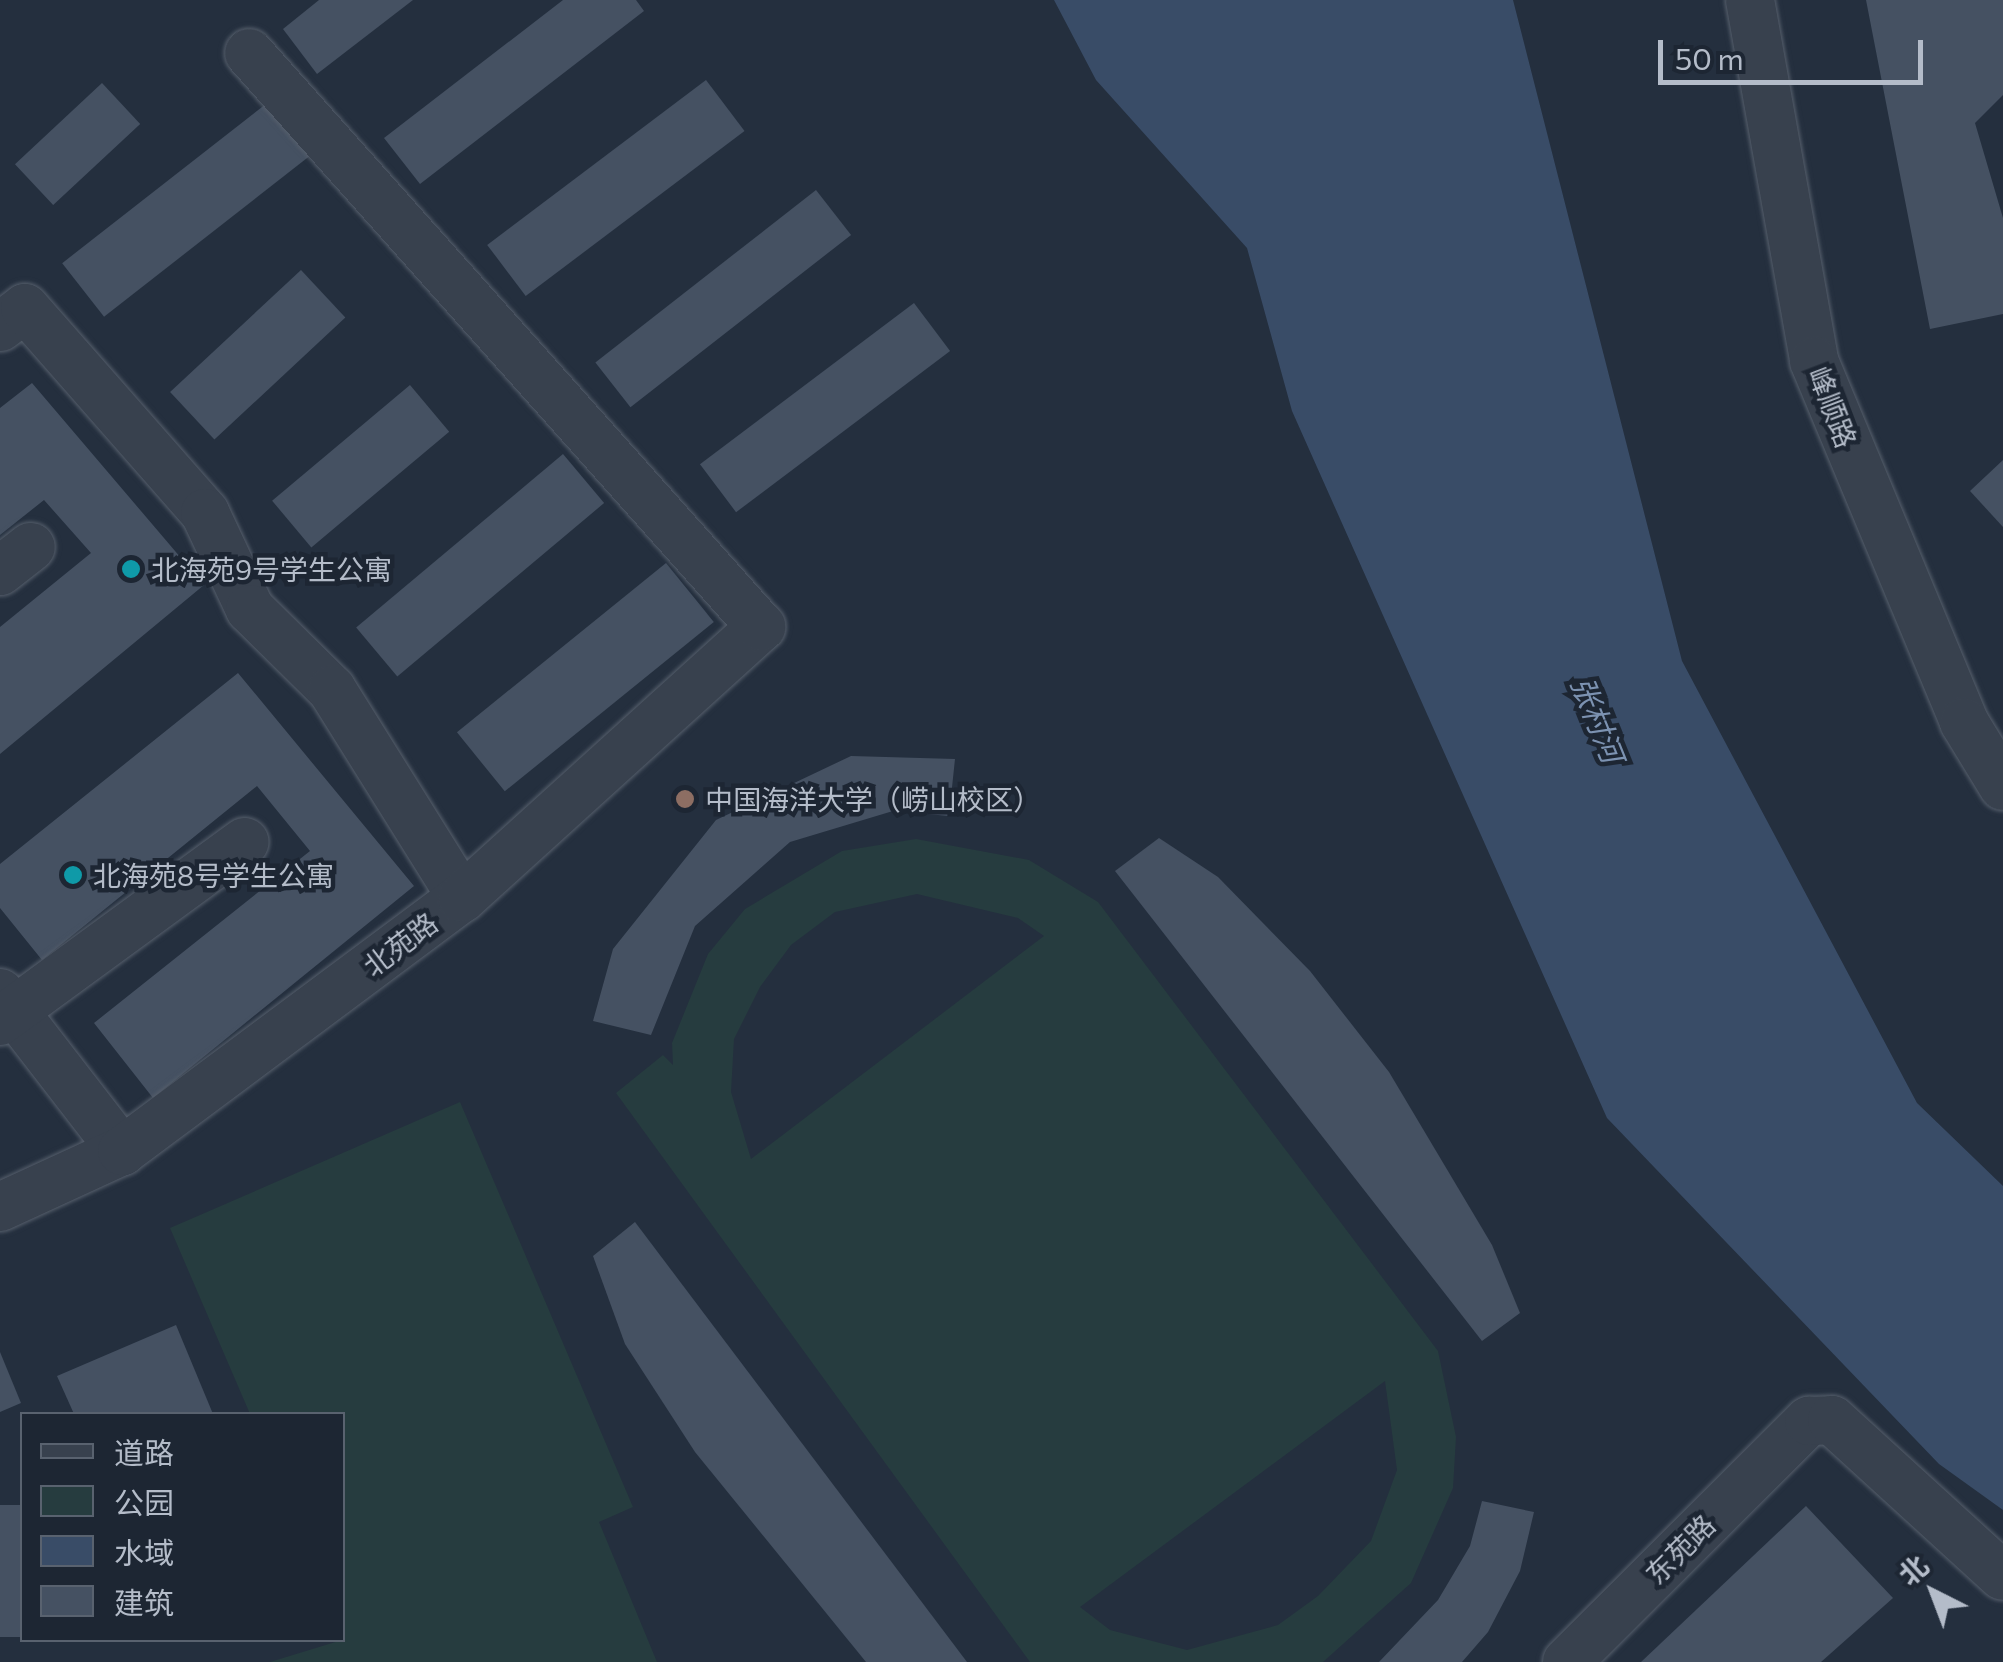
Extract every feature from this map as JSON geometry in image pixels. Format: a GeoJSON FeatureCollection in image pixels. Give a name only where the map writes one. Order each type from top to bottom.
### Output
{"type":"FeatureCollection","features":[{"type":"Feature","properties":{"kind":"street","name":"峰顺路"},"geometry":{"type":"LineString","coordinates":[[1750,0],[1814,361],[1956,704],[2003,786]]}},
{"type":"Feature","properties":{"kind":"street","name":"北苑路"},"geometry":{"type":"LineString","coordinates":[[0,1207],[122,1152],[462,898],[761,627],[249,53]]}},
{"type":"Feature","properties":{"kind":"street"},"geometry":{"type":"LineString","coordinates":[[0,326],[25,308],[205,513],[250,609],[332,690],[462,898]]}},
{"type":"Feature","properties":{"kind":"street"},"geometry":{"type":"LineString","coordinates":[[122,1152],[5,1010],[245,842]]}},
{"type":"Feature","properties":{"kind":"street","name":"东苑路"},"geometry":{"type":"LineString","coordinates":[[1567,1662],[1809,1421],[1832,1420],[2003,1576]]}},
{"type":"Feature","properties":{"kind":"green space"},"geometry":{"type":"Polygon","coordinates":[[[916,839],[1029,860],[1098,902],[1438,1351],[1456,1437],[1453,1488],[1411,1583],[1323,1662],[1030,1662],[616,1093],[663,1055],[673,1065],[672,1043],[708,954],[745,909],[842,851],[916,839]],[[917,894],[835,912],[791,945],[760,987],[734,1039],[731,1092],[751,1159],[1044,936],[1018,918],[917,894]],[[1385,1381],[1080,1607],[1110,1630],[1187,1650],[1278,1625],[1318,1596],[1371,1541],[1397,1470],[1385,1381]]]}},
{"type":"Feature","properties":{"kind":"green space"},"geometry":{"type":"Polygon","coordinates":[[[460,1102],[633,1507],[599,1522],[657,1662],[270,1662],[345,1642],[345,1412],[249,1412],[170,1228],[460,1102]]]}},
{"type":"Feature","properties":{"kind":"water","name":"张村河"},"geometry":{"type":"Polygon","coordinates":[[[1054,0],[1513,0],[1682,661],[1917,1103],[2003,1186],[2003,1510],[1939,1464],[1607,1118],[1292,411],[1247,248],[1096,80],[1054,0]]]}},
{"type":"Feature","properties":{"kind":"building"},"geometry":{"type":"Polygon","coordinates":[[[319,0],[413,0],[317,74],[283,29],[319,0]]]}},
{"type":"Feature","properties":{"kind":"building"},"geometry":{"type":"Polygon","coordinates":[[[563,0],[636,0],[644,11],[420,184],[384,138],[563,0]]]}},
{"type":"Feature","properties":{"kind":"building"},"geometry":{"type":"Polygon","coordinates":[[[1866,0],[2003,0],[2003,95],[1975,123],[2003,218],[2003,314],[1930,329],[1866,0]]]}},
{"type":"Feature","properties":{"kind":"building"},"geometry":{"type":"Polygon","coordinates":[[[706,80],[745,131],[526,296],[487,245],[706,80]]]}},
{"type":"Feature","properties":{"kind":"building"},"geometry":{"type":"Polygon","coordinates":[[[102,83],[140,124],[53,205],[15,164],[102,83]]]}},
{"type":"Feature","properties":{"kind":"building"},"geometry":{"type":"Polygon","coordinates":[[[271,100],[313,154],[104,317],[62,263],[271,100]]]}},
{"type":"Feature","properties":{"kind":"building"},"geometry":{"type":"Polygon","coordinates":[[[816,190],[851,235],[630,407],[595,362],[816,190]]]}},
{"type":"Feature","properties":{"kind":"building"},"geometry":{"type":"Polygon","coordinates":[[[301,270],[345,318],[214,440],[170,392],[301,270]]]}},
{"type":"Feature","properties":{"kind":"building"},"geometry":{"type":"Polygon","coordinates":[[[914,303],[950,351],[736,512],[700,464],[914,303]]]}},
{"type":"Feature","properties":{"kind":"building","name":"北海苑9号学生公寓"},"geometry":{"type":"Polygon","coordinates":[[[32,383],[204,585],[0,754],[0,627],[91,553],[44,500],[0,535],[0,408],[32,383]]]}},
{"type":"Feature","properties":{"kind":"building"},"geometry":{"type":"Polygon","coordinates":[[[410,385],[449,432],[311,547],[272,501],[410,385]]]}},
{"type":"Feature","properties":{"kind":"building"},"geometry":{"type":"Polygon","coordinates":[[[563,454],[604,503],[397,677],[356,628],[563,454]]]}},
{"type":"Feature","properties":{"kind":"building"},"geometry":{"type":"Polygon","coordinates":[[[2003,460],[2003,527],[1970,491],[2003,460]]]}},
{"type":"Feature","properties":{"kind":"building"},"geometry":{"type":"Polygon","coordinates":[[[666,563],[714,622],[505,791],[457,732],[666,563]]]}},
{"type":"Feature","properties":{"kind":"building","name":"北海苑8号学生公寓"},"geometry":{"type":"Polygon","coordinates":[[[238,673],[414,886],[153,1098],[94,1023],[310,851],[257,786],[42,960],[0,908],[0,864],[238,673]]]}},
{"type":"Feature","properties":{"kind":"building"},"geometry":{"type":"Polygon","coordinates":[[[851,756],[955,759],[949,816],[893,811],[790,842],[695,926],[651,1035],[593,1021],[613,949],[716,820],[851,756]]]}},
{"type":"Feature","properties":{"kind":"building"},"geometry":{"type":"Polygon","coordinates":[[[1159,838],[1218,877],[1310,971],[1389,1072],[1492,1245],[1520,1313],[1482,1341],[1115,871],[1159,838]]]}},
{"type":"Feature","properties":{"kind":"building"},"geometry":{"type":"Polygon","coordinates":[[[635,1222],[967,1662],[866,1662],[695,1452],[625,1344],[593,1256],[635,1222]]]}},
{"type":"Feature","properties":{"kind":"building"},"geometry":{"type":"Polygon","coordinates":[[[176,1325],[212,1412],[73,1412],[57,1376],[176,1325]]]}},
{"type":"Feature","properties":{"kind":"building"},"geometry":{"type":"Polygon","coordinates":[[[0,1352],[21,1403],[0,1412],[0,1352]]]}},
{"type":"Feature","properties":{"kind":"building"},"geometry":{"type":"Polygon","coordinates":[[[1482,1501],[1534,1512],[1520,1571],[1488,1632],[1462,1662],[1379,1662],[1438,1600],[1470,1546],[1482,1501]]]}},
{"type":"Feature","properties":{"kind":"building"},"geometry":{"type":"Polygon","coordinates":[[[0,1505],[20,1505],[20,1637],[0,1637],[0,1505]]]}},
{"type":"Feature","properties":{"kind":"building"},"geometry":{"type":"Polygon","coordinates":[[[1806,1506],[1893,1598],[1821,1662],[1641,1662],[1806,1506]]]}},
{"type":"Feature","properties":{"kind":"place","name":"北海苑9号学生公寓"},"geometry":{"type":"Point","coordinates":[131,569]}},
{"type":"Feature","properties":{"kind":"place","name":"中国海洋大学（崂山校区）"},"geometry":{"type":"Point","coordinates":[685,799]}},
{"type":"Feature","properties":{"kind":"place","name":"北海苑8号学生公寓"},"geometry":{"type":"Point","coordinates":[73,875]}}]}
